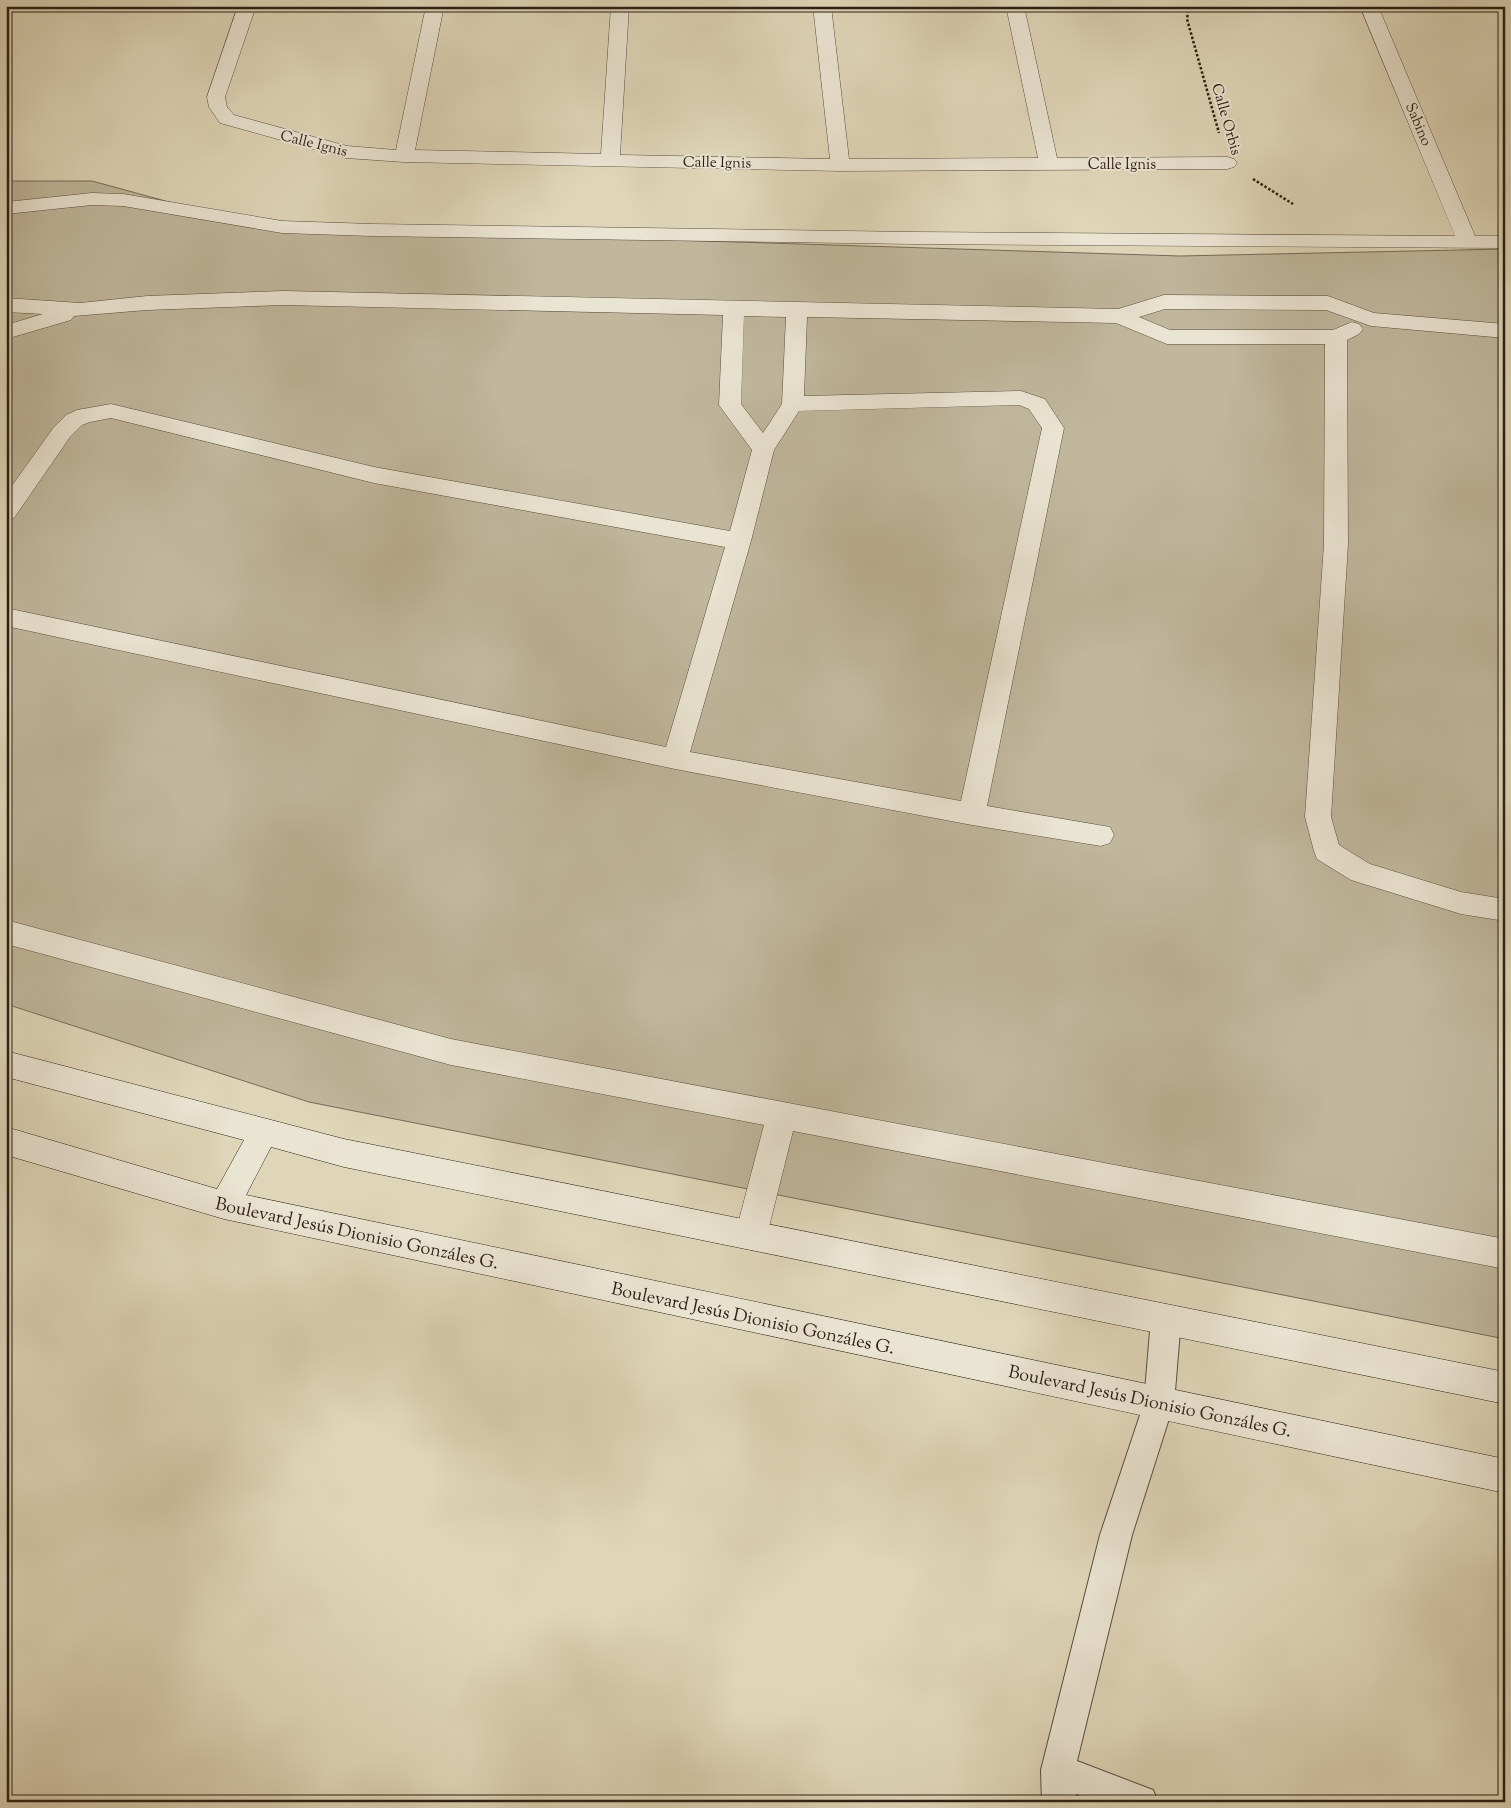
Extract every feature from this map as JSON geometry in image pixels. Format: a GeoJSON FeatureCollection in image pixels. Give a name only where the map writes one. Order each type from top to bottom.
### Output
{"type":"FeatureCollection","features":[{"type":"Feature","properties":{"kind":"street"},"geometry":{"type":"LineString","coordinates":[[109,6],[155,6]]}},
{"type":"Feature","properties":{"kind":"street","name":"Calle Ignis"},"geometry":{"type":"LineString","coordinates":[[247,6],[216,96],[218,107],[227,119],[346,152],[404,156],[840,165],[1227,163]]}},
{"type":"Feature","properties":{"kind":"street"},"geometry":{"type":"LineString","coordinates":[[404,156],[435,6]]}},
{"type":"Feature","properties":{"kind":"street"},"geometry":{"type":"LineString","coordinates":[[610,159],[620,6]]}},
{"type":"Feature","properties":{"kind":"street"},"geometry":{"type":"LineString","coordinates":[[822,6],[840,165]]}},
{"type":"Feature","properties":{"kind":"street"},"geometry":{"type":"LineString","coordinates":[[1015,6],[1049,164]]}},
{"type":"Feature","properties":{"kind":"street","name":"Sabino"},"geometry":{"type":"LineString","coordinates":[[1370,6],[1468,242]]}},
{"type":"Feature","properties":{"kind":"street"},"geometry":{"type":"LineString","coordinates":[[6,208],[92,199],[123,200],[221,218],[282,226],[382,230],[913,238],[1505,242]]}},
{"type":"Feature","properties":{"kind":"street"},"geometry":{"type":"LineString","coordinates":[[6,305],[80,310],[157,302],[284,298],[1118,316],[1164,302],[1328,303],[1371,319],[1505,331]]}},
{"type":"Feature","properties":{"kind":"street"},"geometry":{"type":"LineString","coordinates":[[734,309],[730,405],[763,449]]}},
{"type":"Feature","properties":{"kind":"street"},"geometry":{"type":"LineString","coordinates":[[6,332],[80,310]]}},
{"type":"Feature","properties":{"kind":"street"},"geometry":{"type":"LineString","coordinates":[[675,759],[739,541],[763,449],[793,404],[797,310]]}},
{"type":"Feature","properties":{"kind":"street"},"geometry":{"type":"LineString","coordinates":[[1118,316],[1167,337],[1336,337],[1371,319]]}},
{"type":"Feature","properties":{"kind":"street"},"geometry":{"type":"LineString","coordinates":[[1336,337],[1336,544],[1318,817],[1327,851],[1361,872],[1461,903],[1505,910]]}},
{"type":"Feature","properties":{"kind":"street"},"geometry":{"type":"LineString","coordinates":[[793,404],[1021,398],[1037,404],[1053,428],[972,814]]}},
{"type":"Feature","properties":{"kind":"street"},"geometry":{"type":"LineString","coordinates":[[6,512],[62,432],[74,420],[85,415],[111,411],[374,475],[739,541]]}},
{"type":"Feature","properties":{"kind":"street"},"geometry":{"type":"LineString","coordinates":[[6,617],[675,759],[972,814],[1101,835]]}},
{"type":"Feature","properties":{"kind":"street"},"geometry":{"type":"LineString","coordinates":[[6,932],[451,1052],[1505,1254]]}},
{"type":"Feature","properties":{"kind":"street"},"geometry":{"type":"LineString","coordinates":[[6,1064],[344,1153],[1505,1388]]}},
{"type":"Feature","properties":{"kind":"street"},"geometry":{"type":"LineString","coordinates":[[751,1235],[782,1116]]}},
{"type":"Feature","properties":{"kind":"street"},"geometry":{"type":"LineString","coordinates":[[224,1205],[264,1132]]}},
{"type":"Feature","properties":{"kind":"street","name":"Boulevard Jesús Dionisio Gonzáles G."},"geometry":{"type":"LineString","coordinates":[[6,1141],[224,1205],[1505,1476]]}},
{"type":"Feature","properties":{"kind":"lane"},"geometry":{"type":"LineString","coordinates":[[1141,1802],[1059,1786],[1116,1535],[1159,1403],[1166,1319]]}},
{"type":"Feature","properties":{"kind":"path","name":"Calle Orbis"},"geometry":{"type":"LineString","coordinates":[[1189,6],[1188,19],[1227,163],[1293,204]]}},
{"type":"Feature","properties":{"kind":"shaded area"},"geometry":{"type":"Polygon","coordinates":[[[6,181],[92,181],[261,227],[1180,256],[1505,249],[1505,1339],[309,1102],[6,1004],[6,181]]]}}]}
